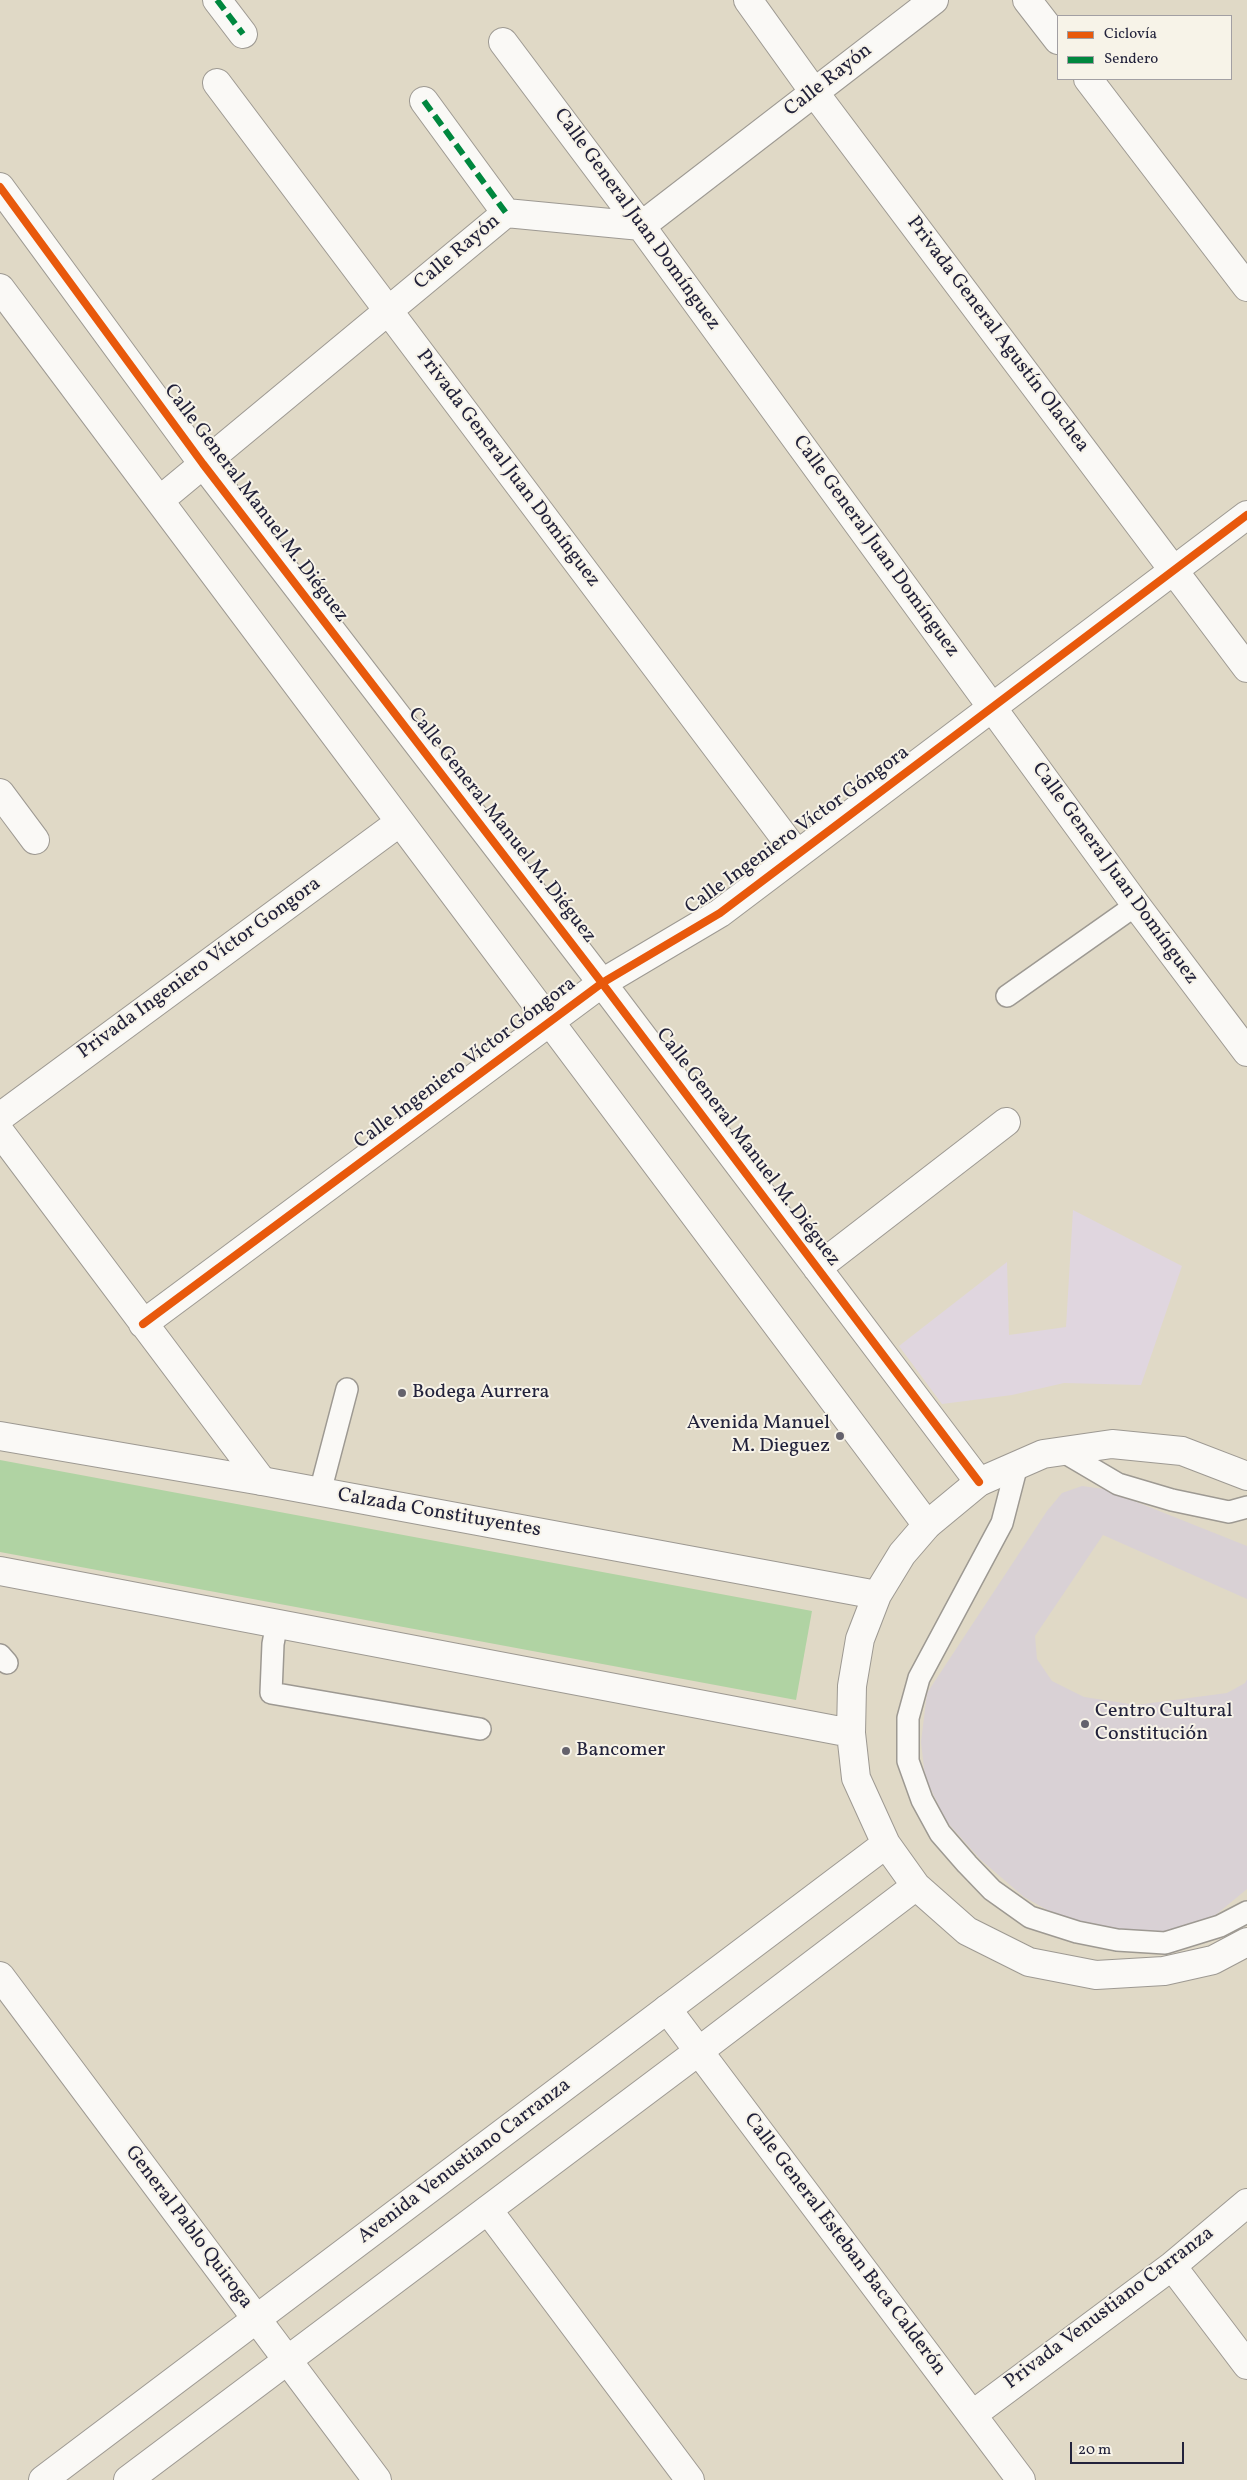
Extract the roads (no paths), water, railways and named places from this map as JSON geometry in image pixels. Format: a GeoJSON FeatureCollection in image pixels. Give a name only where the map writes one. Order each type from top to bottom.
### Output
{"type":"FeatureCollection","features":[{"type":"Feature","properties":{"kind":"street"},"geometry":{"type":"LineString","coordinates":[[217,0],[243,34]]}},
{"type":"Feature","properties":{"kind":"street","name":"Privada General Agustín Olachea"},"geometry":{"type":"LineString","coordinates":[[748,0],[814,92],[1247,668]]}},
{"type":"Feature","properties":{"kind":"street","name":"Calle Rayón"},"geometry":{"type":"LineString","coordinates":[[160,500],[506,212],[641,226],[934,0]]}},
{"type":"Feature","properties":{"kind":"street"},"geometry":{"type":"LineString","coordinates":[[1027,0],[1057,39]]}},
{"type":"Feature","properties":{"kind":"street","name":"Calle General Juan Domínguez"},"geometry":{"type":"LineString","coordinates":[[503,42],[641,226],[1136,905],[1247,1052]]}},
{"type":"Feature","properties":{"kind":"street"},"geometry":{"type":"LineString","coordinates":[[1089,80],[1247,287]]}},
{"type":"Feature","properties":{"kind":"street","name":"Privada General Juan Domínguez"},"geometry":{"type":"LineString","coordinates":[[217,83],[797,854]]}},
{"type":"Feature","properties":{"kind":"street"},"geometry":{"type":"LineString","coordinates":[[424,101],[506,212]]}},
{"type":"Feature","properties":{"kind":"street","name":"Calle General Manuel M. Diéguez"},"geometry":{"type":"LineString","coordinates":[[0,187],[203,464],[602,983],[979,1482]]}},
{"type":"Feature","properties":{"kind":"street"},"geometry":{"type":"LineString","coordinates":[[0,288],[927,1525]]}},
{"type":"Feature","properties":{"kind":"street","name":"Calle Ingeniero Víctor Góngora"},"geometry":{"type":"LineString","coordinates":[[143,1324],[551,1023],[602,983],[720,913],[1247,515]]}},
{"type":"Feature","properties":{"kind":"street"},"geometry":{"type":"LineString","coordinates":[[0,793],[35,840]]}},
{"type":"Feature","properties":{"kind":"street","name":"Privada Ingeniero Víctor Gongora"},"geometry":{"type":"LineString","coordinates":[[0,1117],[400,822]]}},
{"type":"Feature","properties":{"kind":"street"},"geometry":{"type":"LineString","coordinates":[[817,1268],[1006,1122]]}},
{"type":"Feature","properties":{"kind":"street"},"geometry":{"type":"LineString","coordinates":[[0,1132],[262,1481]]}},
{"type":"Feature","properties":{"kind":"street","name":"Calzada Constituyentes"},"geometry":{"type":"LineString","coordinates":[[0,1436],[262,1481],[877,1595]]}},
{"type":"Feature","properties":{"kind":"street"},"geometry":{"type":"LineString","coordinates":[[1247,1476],[1182,1451],[1112,1444],[1043,1454],[979,1482],[927,1525],[902,1554],[877,1595],[860,1639],[852,1686],[851,1733],[856,1778],[886,1844],[916,1886],[967,1931],[1029,1962],[1096,1975],[1164,1971],[1203,1963],[1213,1960],[1247,1942]]}},
{"type":"Feature","properties":{"kind":"street"},"geometry":{"type":"LineString","coordinates":[[0,1571],[851,1733]]}},
{"type":"Feature","properties":{"kind":"street","name":"Avenida Venustiano Carranza"},"geometry":{"type":"LineString","coordinates":[[44,2480],[886,1844]]}},
{"type":"Feature","properties":{"kind":"street"},"geometry":{"type":"LineString","coordinates":[[128,2480],[699,2052],[916,1886]]}},
{"type":"Feature","properties":{"kind":"street","name":"General Pablo Quiroga"},"geometry":{"type":"LineString","coordinates":[[0,1976],[377,2480]]}},
{"type":"Feature","properties":{"kind":"street","name":"Calle General Esteban Baca Calderón"},"geometry":{"type":"LineString","coordinates":[[668,2009],[1020,2480]]}},
{"type":"Feature","properties":{"kind":"street","name":"Privada Venustiano Carranza"},"geometry":{"type":"LineString","coordinates":[[972,2415],[1172,2266],[1247,2203]]}},
{"type":"Feature","properties":{"kind":"street"},"geometry":{"type":"LineString","coordinates":[[488,2210],[690,2480]]}},
{"type":"Feature","properties":{"kind":"street"},"geometry":{"type":"LineString","coordinates":[[1172,2266],[1247,2365]]}},
{"type":"Feature","properties":{"kind":"lane"},"geometry":{"type":"LineString","coordinates":[[1007,996],[1136,905]]}},
{"type":"Feature","properties":{"kind":"lane"},"geometry":{"type":"LineString","coordinates":[[320,1492],[347,1389]]}},
{"type":"Feature","properties":{"kind":"lane"},"geometry":{"type":"LineString","coordinates":[[1062,1451],[1118,1484],[1172,1500],[1229,1512],[1247,1506]]}},
{"type":"Feature","properties":{"kind":"lane"},"geometry":{"type":"LineString","coordinates":[[1017,1465],[1002,1522],[918,1678],[908,1718],[908,1761],[922,1800],[940,1833],[966,1864],[992,1890],[1030,1917],[1077,1932],[1117,1940],[1165,1943],[1220,1926],[1247,1912]]}},
{"type":"Feature","properties":{"kind":"lane"},"geometry":{"type":"LineString","coordinates":[[278,1623],[273,1644],[271,1693],[480,1729]]}},
{"type":"Feature","properties":{"kind":"place","name":"Bodega Aurrera"},"geometry":{"type":"Point","coordinates":[402,1393]}},
{"type":"Feature","properties":{"kind":"place","name":"Avenida Manuel M. Dieguez"},"geometry":{"type":"Point","coordinates":[840,1436]}},
{"type":"Feature","properties":{"kind":"place","name":"Centro Cultural Constitución"},"geometry":{"type":"Point","coordinates":[1085,1724]}},
{"type":"Feature","properties":{"kind":"place","name":"Bancomer"},"geometry":{"type":"Point","coordinates":[566,1751]}}]}
